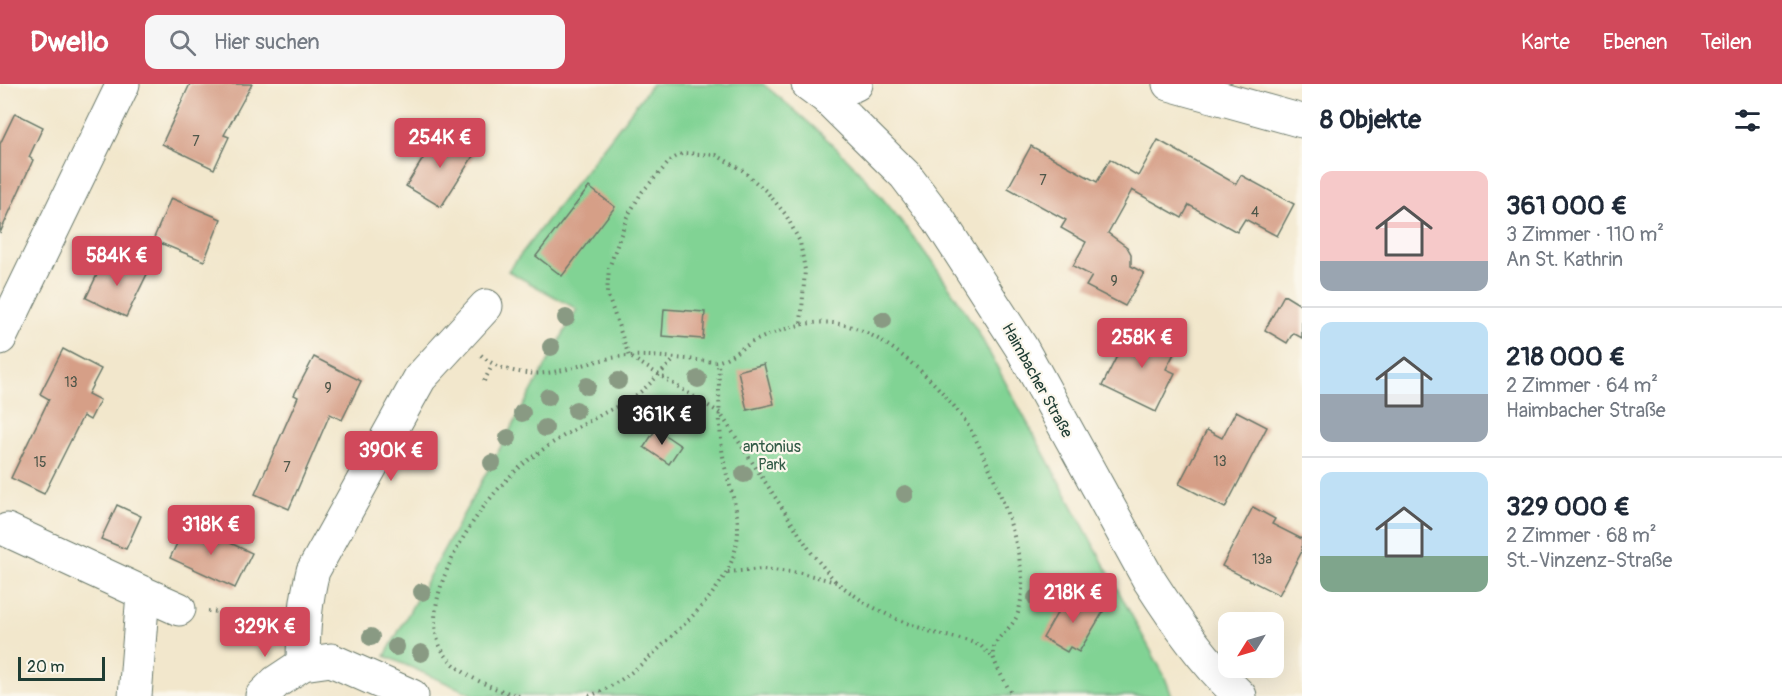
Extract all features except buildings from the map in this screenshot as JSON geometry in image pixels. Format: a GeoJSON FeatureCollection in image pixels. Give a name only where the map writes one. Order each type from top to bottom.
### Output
{"type":"FeatureCollection","features":[{"type":"Feature","properties":{"kind":"street"},"geometry":{"type":"LineString","coordinates":[[0,338],[123,84]]}},
{"type":"Feature","properties":{"kind":"street"},"geometry":{"type":"LineString","coordinates":[[817,91],[856,84]]}},
{"type":"Feature","properties":{"kind":"street"},"geometry":{"type":"LineString","coordinates":[[1169,84],[1302,121]]}},
{"type":"Feature","properties":{"kind":"street","name":"Haimbacher Straße"},"geometry":{"type":"LineString","coordinates":[[817,91],[904,175],[939,220],[1021,347],[1149,580],[1197,650],[1240,696]]}},
{"type":"Feature","properties":{"kind":"street"},"geometry":{"type":"LineString","coordinates":[[303,664],[304,620],[313,571],[420,378],[486,306]]}},
{"type":"Feature","properties":{"kind":"street"},"geometry":{"type":"LineString","coordinates":[[8,530],[179,609]]}},
{"type":"Feature","properties":{"kind":"street"},"geometry":{"type":"LineString","coordinates":[[135,696],[143,593]]}},
{"type":"Feature","properties":{"kind":"street"},"geometry":{"type":"LineString","coordinates":[[262,696],[276,682],[303,664],[331,660],[412,696]]}},
{"type":"Feature","properties":{"kind":"path"},"geometry":{"type":"LineString","coordinates":[[801,323],[805,270],[800,242],[786,215],[767,192],[742,170],[716,155],[683,153],[671,160],[642,192],[627,217],[609,268],[608,293],[629,356],[720,413],[813,555],[836,582],[865,603],[896,619],[934,633],[981,646],[993,658],[1012,696]]}},
{"type":"Feature","properties":{"kind":"path"},"geometry":{"type":"LineString","coordinates":[[459,335],[492,366],[527,374],[556,371],[629,356],[718,362],[755,341],[801,323],[836,322],[849,325],[877,338],[915,366],[940,389],[967,425],[992,476],[1011,525],[1021,574],[1020,608],[1012,624],[994,645],[993,658]]}},
{"type":"Feature","properties":{"kind":"path"},"geometry":{"type":"LineString","coordinates":[[519,696],[490,686],[468,674],[449,659],[442,650],[435,616],[442,583],[460,544],[476,516],[519,467],[554,442],[635,397],[675,358]]}},
{"type":"Feature","properties":{"kind":"path"},"geometry":{"type":"LineString","coordinates":[[589,696],[621,680],[684,625],[728,572],[735,556],[738,528],[733,494],[724,462],[718,362]]}},
{"type":"Feature","properties":{"kind":"path"},"geometry":{"type":"LineString","coordinates":[[484,381],[492,366]]}},
{"type":"Feature","properties":{"kind":"path"},"geometry":{"type":"LineString","coordinates":[[728,572],[762,569],[801,573],[836,582]]}},
{"type":"Feature","properties":{"kind":"path"},"geometry":{"type":"LineString","coordinates":[[220,612],[270,638]]}},
{"type":"Feature","properties":{"kind":"green space","name":"antonius Park"},"geometry":{"type":"Polygon","coordinates":[[[652,84],[763,84],[822,134],[872,186],[920,246],[977,330],[1164,675],[1172,696],[476,696],[385,656],[577,309],[508,271],[652,84]]]}}]}
